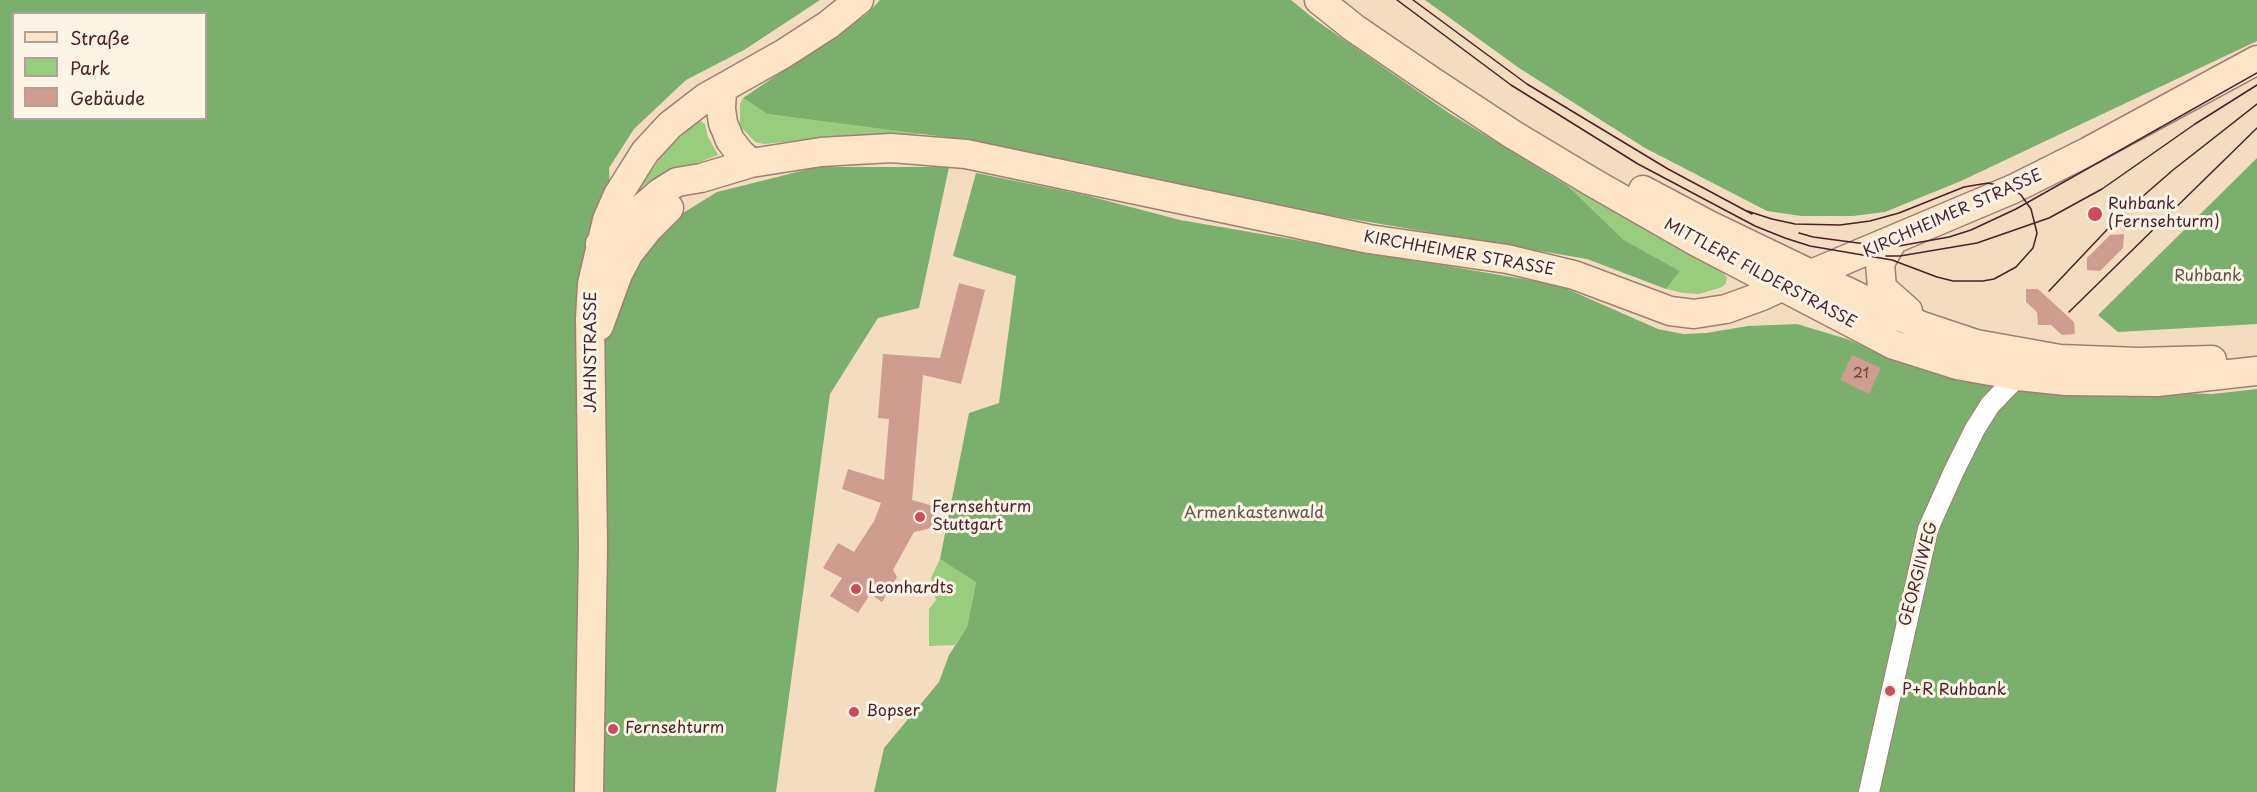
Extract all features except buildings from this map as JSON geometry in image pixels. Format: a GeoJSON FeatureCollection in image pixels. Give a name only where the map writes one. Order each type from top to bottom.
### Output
{"type":"FeatureCollection","features":[{"type":"Feature","properties":{"kind":"main road","name":"JAHNSTRASSE"},"geometry":{"type":"LineString","coordinates":[[591,790],[593,547],[591,344],[592,284],[600,244],[618,195],[645,152],[670,125],[705,98],[810,36],[859,0]]}},
{"type":"Feature","properties":{"kind":"main road","name":"MITTLERE FILDERSTRASSE"},"geometry":{"type":"LineString","coordinates":[[1319,0],[1354,28],[1512,134],[1697,242],[1894,345],[1957,365],[2018,376],[2066,381],[2157,382],[2257,371]]}},
{"type":"Feature","properties":{"kind":"main road","name":"MITTLERE FILDERSTRASSE"},"geometry":{"type":"LineString","coordinates":[[1349,0],[1444,69],[1522,121],[1606,171],[1709,225],[1922,326],[1976,344],[2060,359],[2138,362],[2257,359]]}},
{"type":"Feature","properties":{"kind":"main road","name":"KIRCHHEIMER STRASSE"},"geometry":{"type":"LineString","coordinates":[[600,244],[677,182],[701,178],[751,163],[821,152],[891,148],[966,154],[1368,239],[1507,259],[1574,275],[1670,311],[1694,314],[1726,309],[1762,296],[1892,242],[2046,173],[2257,60]]}},
{"type":"Feature","properties":{"kind":"main road"},"geometry":{"type":"LineString","coordinates":[[723,89],[721,109],[723,123],[730,140],[751,163]]}},
{"type":"Feature","properties":{"kind":"main road"},"geometry":{"type":"LineString","coordinates":[[591,344],[618,274],[629,253],[648,229],[686,196],[701,178]]}},
{"type":"Feature","properties":{"kind":"main road"},"geometry":{"type":"LineString","coordinates":[[1892,242],[1880,263],[1882,288],[1902,304],[1922,326]]}},
{"type":"Feature","properties":{"kind":"main road"},"geometry":{"type":"LineString","coordinates":[[2018,376],[2060,359]]}},
{"type":"Feature","properties":{"kind":"street","name":"GEORGIIWEG"},"geometry":{"type":"LineString","coordinates":[[1869,792],[1929,529],[1975,429],[1990,405],[2018,376]]}},
{"type":"Feature","properties":{"kind":"green space"},"geometry":{"type":"Polygon","coordinates":[[[0,0],[820,0],[744,50],[686,80],[634,129],[609,168],[612,239],[665,224],[717,192],[817,167],[949,167],[919,308],[878,318],[830,394],[776,792],[0,792],[0,0]]]}},
{"type":"Feature","properties":{"kind":"green space"},"geometry":{"type":"Polygon","coordinates":[[[880,0],[1291,0],[1317,21],[1449,113],[1568,186],[1624,240],[1680,271],[1666,289],[1587,259],[1322,214],[1054,157],[952,138],[767,114],[743,98],[867,14],[880,0]]]}},
{"type":"Feature","properties":{"kind":"green space"},"geometry":{"type":"Polygon","coordinates":[[[1425,0],[2257,0],[2257,41],[1961,181],[1885,212],[1853,216],[1801,216],[1767,211],[1645,148],[1519,68],[1425,0]]]}},
{"type":"Feature","properties":{"kind":"green space"},"geometry":{"type":"Polygon","coordinates":[[[743,98],[767,114],[923,134],[814,139],[764,144],[755,142],[740,126],[740,104],[743,98]]]}},
{"type":"Feature","properties":{"kind":"green space"},"geometry":{"type":"Polygon","coordinates":[[[699,120],[705,124],[708,137],[718,155],[692,165],[633,197],[668,147],[699,120]]]}},
{"type":"Feature","properties":{"kind":"green space","name":"Ruhbank"},"geometry":{"type":"Polygon","coordinates":[[[2257,158],[2257,324],[2118,332],[2098,315],[2257,158]]]}},
{"type":"Feature","properties":{"kind":"green space","name":"Armenkastenwald"},"geometry":{"type":"Polygon","coordinates":[[[976,173],[1085,195],[1180,220],[1558,285],[1658,329],[1683,334],[1706,333],[1748,326],[1797,324],[1847,339],[1913,367],[1959,381],[2038,389],[2212,394],[2257,389],[2257,792],[874,792],[884,748],[939,682],[949,655],[967,627],[976,582],[940,559],[969,413],[999,403],[1016,276],[953,256],[976,173]]]}},
{"type":"Feature","properties":{"kind":"green space"},"geometry":{"type":"Polygon","coordinates":[[[1568,186],[1722,271],[1727,278],[1726,283],[1722,287],[1699,294],[1666,289],[1680,271],[1624,240],[1568,186]]]}},
{"type":"Feature","properties":{"kind":"green space"},"geometry":{"type":"Polygon","coordinates":[[[940,559],[976,581],[967,627],[955,645],[929,646],[929,609],[936,600],[931,578],[940,559]]]}},
{"type":"Feature","properties":{"kind":"tram line"},"geometry":{"type":"LineString","coordinates":[[1397,0],[1511,85],[1638,164],[1755,226],[1785,238],[1810,246],[1892,260],[1953,281],[1983,281],[1994,279],[2016,267],[2033,248],[2037,233],[2031,209],[2021,195],[2013,189],[1988,183],[1964,187],[1899,213],[1870,221],[1840,225],[1795,224],[1744,210]]}},
{"type":"Feature","properties":{"kind":"tram line"},"geometry":{"type":"LineString","coordinates":[[1413,0],[1527,84],[1668,169],[1752,214]]}},
{"type":"Feature","properties":{"kind":"tram line"},"geometry":{"type":"LineString","coordinates":[[1799,233],[1881,246],[1899,246],[1949,237],[1971,230],[2016,209],[2257,73]]}},
{"type":"Feature","properties":{"kind":"tram line"},"geometry":{"type":"LineString","coordinates":[[1886,256],[1900,256],[1977,243],[2049,218],[2102,189],[2195,124],[2257,85]]}},
{"type":"Feature","properties":{"kind":"tram line"},"geometry":{"type":"LineString","coordinates":[[2049,291],[2119,217],[2173,170],[2257,104]]}},
{"type":"Feature","properties":{"kind":"tram line"},"geometry":{"type":"LineString","coordinates":[[2069,312],[2257,128]]}},
{"type":"Feature","properties":{"kind":"place","name":"Ruhbank (Fernsehturm)"},"geometry":{"type":"Point","coordinates":[2095,214]}},
{"type":"Feature","properties":{"kind":"place","name":"Fernsehturm Stuttgart"},"geometry":{"type":"Point","coordinates":[920,517]}},
{"type":"Feature","properties":{"kind":"place","name":"Leonhardts"},"geometry":{"type":"Point","coordinates":[856,589]}},
{"type":"Feature","properties":{"kind":"place","name":"P+R Ruhbank"},"geometry":{"type":"Point","coordinates":[1890,691]}},
{"type":"Feature","properties":{"kind":"place","name":"Bopser"},"geometry":{"type":"Point","coordinates":[854,712]}},
{"type":"Feature","properties":{"kind":"place","name":"Fernsehturm"},"geometry":{"type":"Point","coordinates":[613,729]}}]}
